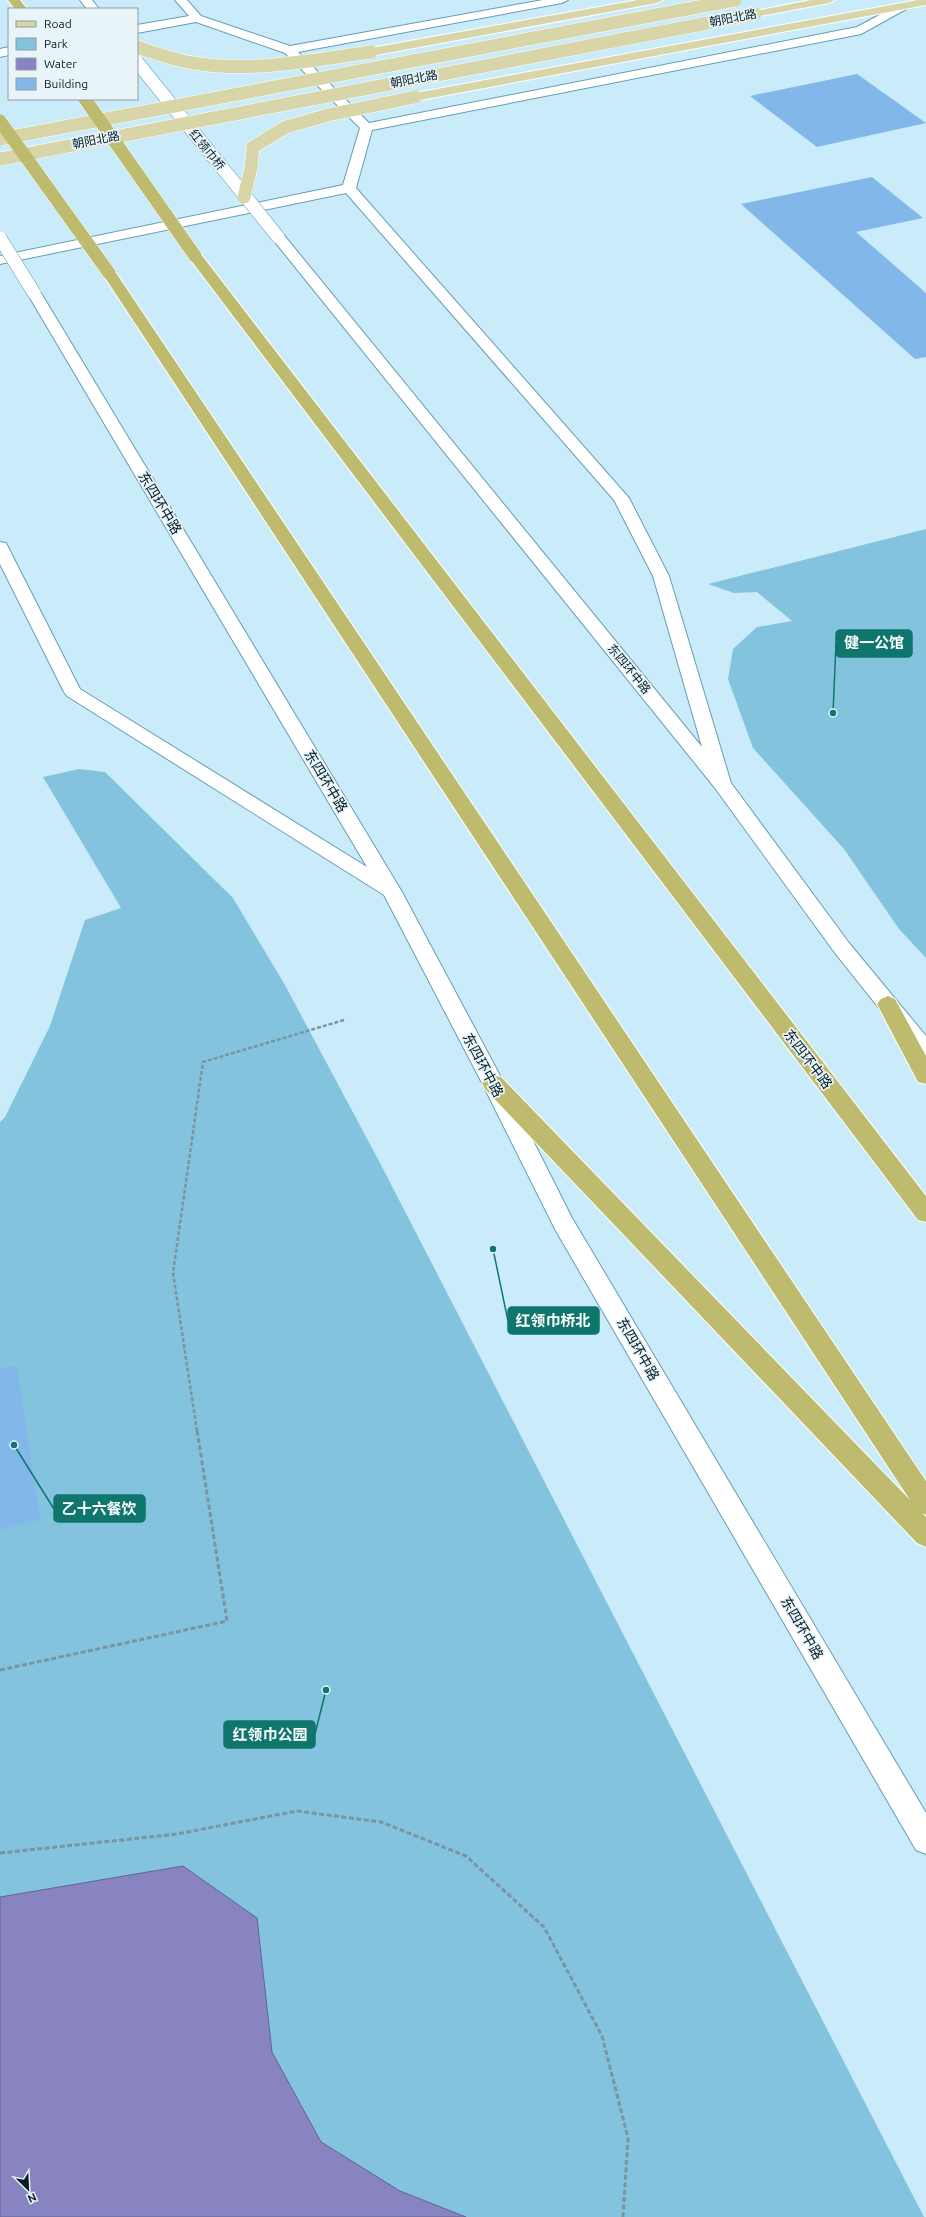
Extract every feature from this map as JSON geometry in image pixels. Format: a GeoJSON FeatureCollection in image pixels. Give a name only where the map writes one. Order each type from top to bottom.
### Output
{"type":"FeatureCollection","features":[{"type":"Feature","properties":{"kind":"highway"},"geometry":{"type":"LineString","coordinates":[[14,0],[20,8]]}},
{"type":"Feature","properties":{"kind":"highway","name":"东四环中路"},"geometry":{"type":"LineString","coordinates":[[86,100],[195,256],[926,1213]]}},
{"type":"Feature","properties":{"kind":"highway"},"geometry":{"type":"LineString","coordinates":[[0,121],[109,273],[926,1503]]}},
{"type":"Feature","properties":{"kind":"highway"},"geometry":{"type":"LineString","coordinates":[[888,1004],[926,1076]]}},
{"type":"Feature","properties":{"kind":"highway"},"geometry":{"type":"LineString","coordinates":[[493,1083],[926,1535]]}},
{"type":"Feature","properties":{"kind":"main road"},"geometry":{"type":"LineString","coordinates":[[138,47],[200,64],[241,66],[281,65],[371,52],[657,0]]}},
{"type":"Feature","properties":{"kind":"main road","name":"朝阳北路"},"geometry":{"type":"LineString","coordinates":[[0,139],[735,0]]}},
{"type":"Feature","properties":{"kind":"main road","name":"朝阳北路"},"geometry":{"type":"LineString","coordinates":[[0,159],[829,0]]}},
{"type":"Feature","properties":{"kind":"main road"},"geometry":{"type":"LineString","coordinates":[[244,197],[251,168],[253,147],[286,127],[328,114],[926,2]]}},
{"type":"Feature","properties":{"kind":"street"},"geometry":{"type":"LineString","coordinates":[[86,0],[92,8]]}},
{"type":"Feature","properties":{"kind":"street"},"geometry":{"type":"LineString","coordinates":[[181,0],[197,18]]}},
{"type":"Feature","properties":{"kind":"street"},"geometry":{"type":"LineString","coordinates":[[289,50],[562,0]]}},
{"type":"Feature","properties":{"kind":"street"},"geometry":{"type":"LineString","coordinates":[[366,127],[861,30],[904,6]]}},
{"type":"Feature","properties":{"kind":"street"},"geometry":{"type":"LineString","coordinates":[[138,28],[197,18],[289,50],[366,127]]}},
{"type":"Feature","properties":{"kind":"street","name":"红领巾桥"},"geometry":{"type":"LineString","coordinates":[[138,63],[244,197],[278,237]]}},
{"type":"Feature","properties":{"kind":"street"},"geometry":{"type":"LineString","coordinates":[[349,188],[366,127]]}},
{"type":"Feature","properties":{"kind":"street"},"geometry":{"type":"LineString","coordinates":[[0,260],[349,188]]}},
{"type":"Feature","properties":{"kind":"street"},"geometry":{"type":"LineString","coordinates":[[349,188],[621,498],[661,576],[722,784]]}},
{"type":"Feature","properties":{"kind":"street","name":"东四环中路"},"geometry":{"type":"LineString","coordinates":[[278,237],[722,784],[842,948],[926,1051]]}},
{"type":"Feature","properties":{"kind":"street","name":"东四环中路"},"geometry":{"type":"LineString","coordinates":[[2,243],[34,293],[392,892],[493,1083],[564,1224],[926,1840]]}},
{"type":"Feature","properties":{"kind":"street"},"geometry":{"type":"LineString","coordinates":[[0,547],[73,692],[392,892]]}},
{"type":"Feature","properties":{"kind":"path"},"geometry":{"type":"LineString","coordinates":[[0,1670],[227,1621],[173,1273],[203,1062],[344,1020]]}},
{"type":"Feature","properties":{"kind":"path"},"geometry":{"type":"LineString","coordinates":[[0,1853],[177,1834],[296,1811],[381,1822],[466,1856],[544,1927],[602,2036],[628,2138],[623,2217]]}},
{"type":"Feature","properties":{"kind":"green space"},"geometry":{"type":"Polygon","coordinates":[[[926,529],[926,958],[899,929],[844,849],[753,748],[728,679],[733,649],[757,627],[792,621],[757,592],[734,593],[708,584],[926,529]]]}},
{"type":"Feature","properties":{"kind":"green space"},"geometry":{"type":"Polygon","coordinates":[[[79,769],[105,772],[233,898],[285,985],[380,1163],[924,2217],[0,2217],[0,1122],[5,1117],[50,1026],[85,920],[121,908],[43,777],[79,769]]]}},
{"type":"Feature","properties":{"kind":"water"},"geometry":{"type":"Polygon","coordinates":[[[183,1866],[257,1918],[272,2052],[321,2142],[400,2191],[466,2217],[0,2217],[0,1897],[183,1866]]]}},
{"type":"Feature","properties":{"kind":"building"},"geometry":{"type":"Polygon","coordinates":[[[857,74],[926,123],[817,147],[750,96],[857,74]]]}},
{"type":"Feature","properties":{"kind":"building"},"geometry":{"type":"Polygon","coordinates":[[[872,177],[923,218],[856,232],[926,293],[926,357],[915,359],[741,204],[872,177]]]}},
{"type":"Feature","properties":{"kind":"building"},"geometry":{"type":"Polygon","coordinates":[[[17,1366],[40,1520],[0,1530],[0,1369],[17,1366]]]}},
{"type":"Feature","properties":{"kind":"place","name":"健一公馆"},"geometry":{"type":"Point","coordinates":[833,713]}},
{"type":"Feature","properties":{"kind":"place","name":"红领巾桥北"},"geometry":{"type":"Point","coordinates":[493,1249]}},
{"type":"Feature","properties":{"kind":"place","name":"乙十六餐饮"},"geometry":{"type":"Point","coordinates":[14,1445]}},
{"type":"Feature","properties":{"kind":"place","name":"红领巾公园"},"geometry":{"type":"Point","coordinates":[326,1690]}}]}
